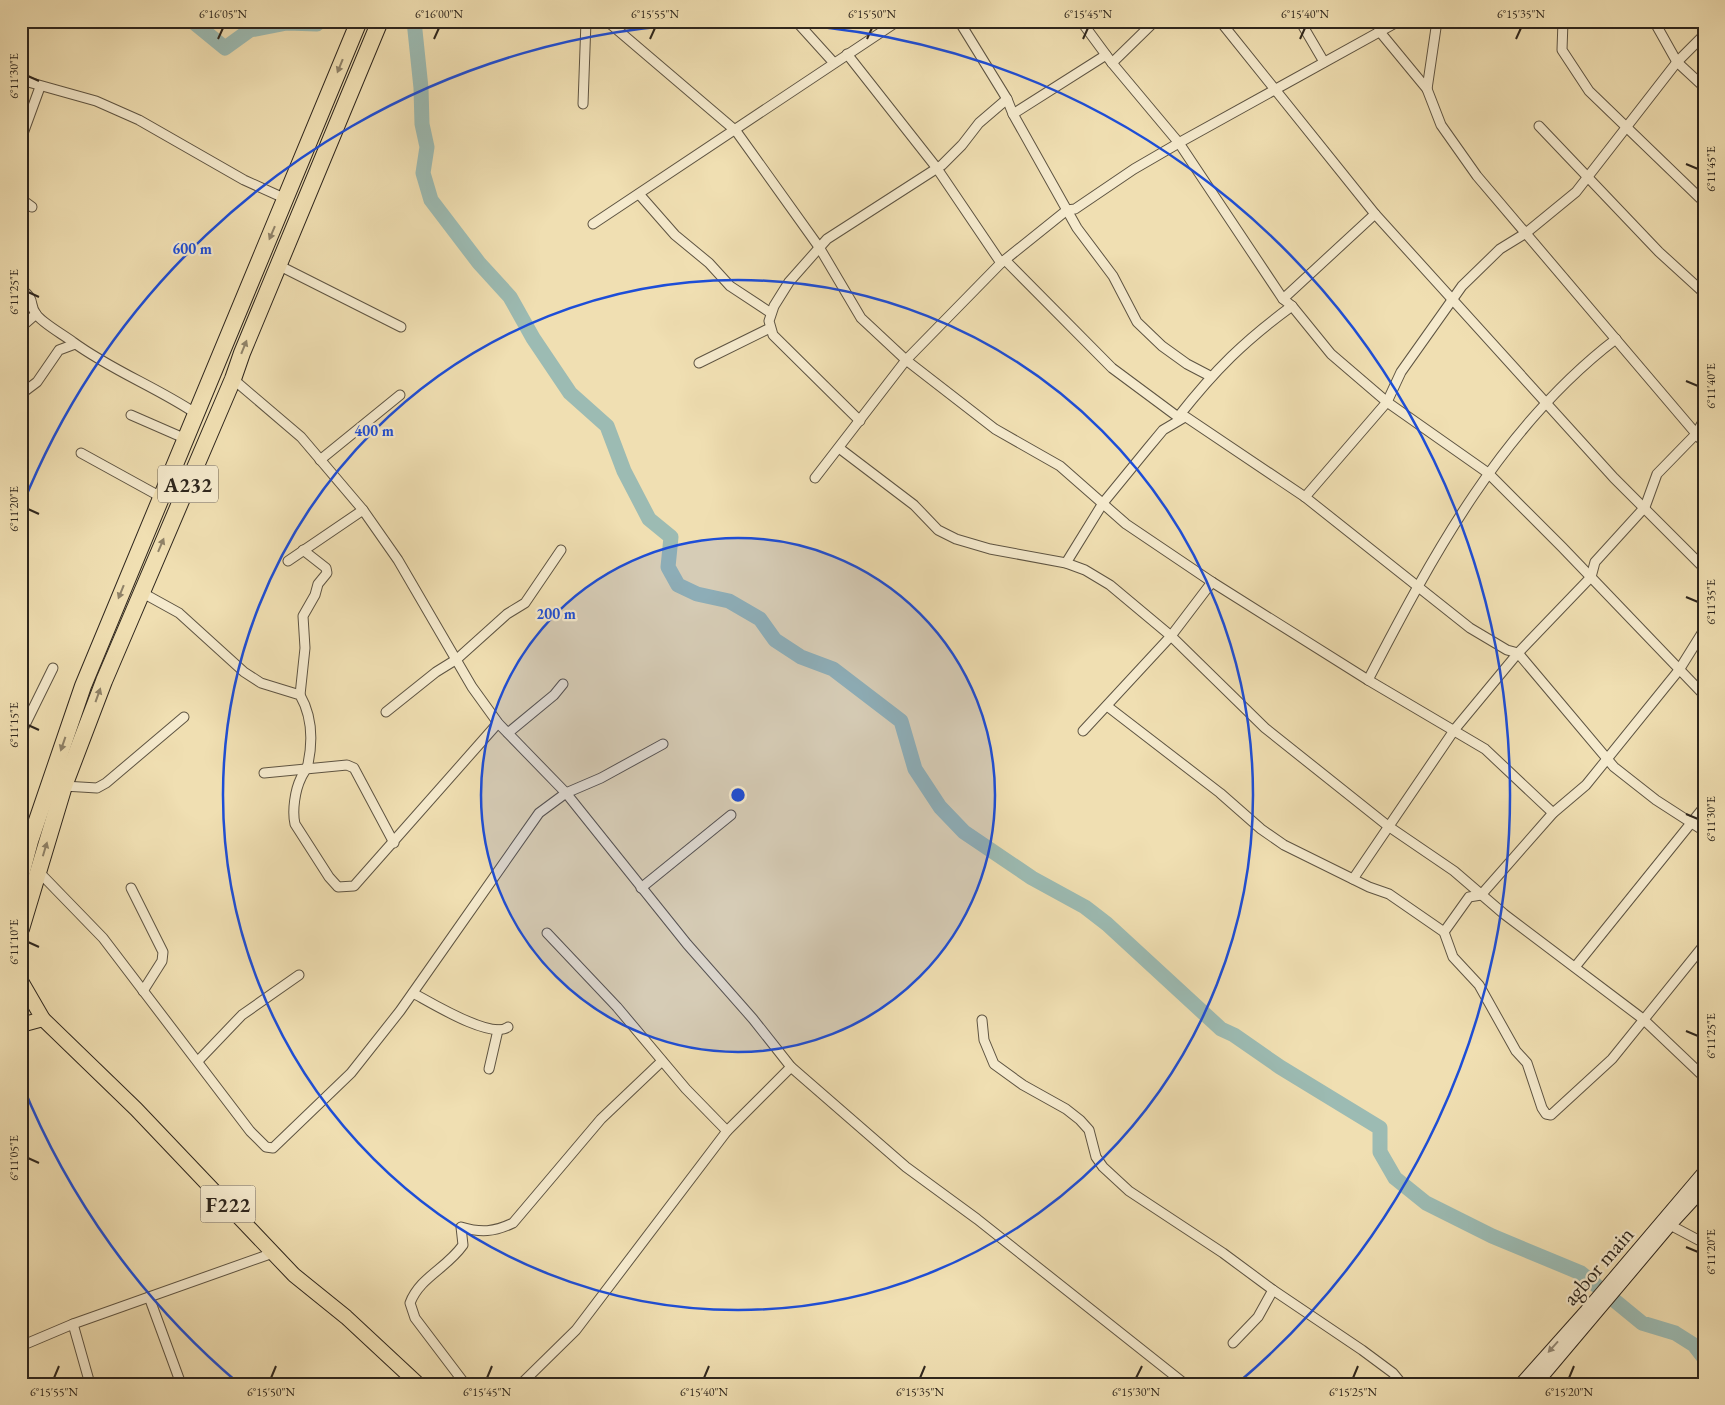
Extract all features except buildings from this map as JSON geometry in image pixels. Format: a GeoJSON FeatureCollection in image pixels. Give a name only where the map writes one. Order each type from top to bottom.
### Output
{"type":"FeatureCollection","features":[{"type":"Feature","properties":{"kind":"highway","name":"A232"},"geometry":{"type":"LineString","coordinates":[[21,875],[26,838],[83,686],[359,21]]}},
{"type":"Feature","properties":{"kind":"highway","name":"A232"},"geometry":{"type":"LineString","coordinates":[[21,929],[64,786],[104,681],[233,379],[278,265],[380,21]]}},
{"type":"Feature","properties":{"kind":"highway"},"geometry":{"type":"LineString","coordinates":[[245,296],[262,305]]}},
{"type":"Feature","properties":{"kind":"main road","name":"F222"},"geometry":{"type":"LineString","coordinates":[[21,981],[43,1019],[136,1109],[273,1253],[294,1274],[346,1318],[418,1384]]}},
{"type":"Feature","properties":{"kind":"main road"},"geometry":{"type":"LineString","coordinates":[[21,1025],[43,1019]]}},
{"type":"Feature","properties":{"kind":"main road","name":"agbor main"},"geometry":{"type":"LineString","coordinates":[[1613,1288],[1704,1172]]}},
{"type":"Feature","properties":{"kind":"main road","name":"agbor main"},"geometry":{"type":"LineString","coordinates":[[1521,1384],[1589,1315],[1704,1188]]}},
{"type":"Feature","properties":{"kind":"main road","name":"agbor main"},"geometry":{"type":"LineString","coordinates":[[1536,1384],[1589,1315]]}},
{"type":"Feature","properties":{"kind":"street"},"geometry":{"type":"LineString","coordinates":[[583,104],[586,21]]}},
{"type":"Feature","properties":{"kind":"street"},"geometry":{"type":"LineString","coordinates":[[607,21],[736,131],[819,247],[862,318],[906,360],[996,429],[1060,466],[1126,524],[1212,582],[1368,680],[1485,749],[1553,813]]}},
{"type":"Feature","properties":{"kind":"street"},"geometry":{"type":"LineString","coordinates":[[796,21],[834,63]]}},
{"type":"Feature","properties":{"kind":"street"},"geometry":{"type":"LineString","coordinates":[[593,224],[736,131],[898,21]]}},
{"type":"Feature","properties":{"kind":"street"},"geometry":{"type":"LineString","coordinates":[[958,21],[1007,99],[1013,114],[1067,210],[1113,276],[1137,322],[1168,351],[1210,376]]}},
{"type":"Feature","properties":{"kind":"street"},"geometry":{"type":"LineString","coordinates":[[1081,21],[1112,63],[1179,144],[1283,299],[1292,306],[1332,354],[1387,402],[1488,473],[1704,695]]}},
{"type":"Feature","properties":{"kind":"street"},"geometry":{"type":"LineString","coordinates":[[1112,63],[1155,21]]}},
{"type":"Feature","properties":{"kind":"street"},"geometry":{"type":"LineString","coordinates":[[1220,21],[1375,214],[1387,225],[1452,302],[1614,478],[1704,568]]}},
{"type":"Feature","properties":{"kind":"street"},"geometry":{"type":"LineString","coordinates":[[1300,21],[1324,62]]}},
{"type":"Feature","properties":{"kind":"street"},"geometry":{"type":"LineString","coordinates":[[1377,21],[1380,32],[1427,89],[1446,132],[1477,176],[1704,443]]}},
{"type":"Feature","properties":{"kind":"street"},"geometry":{"type":"LineString","coordinates":[[815,478],[906,360],[1003,261],[1067,210],[1075,209],[1134,169],[1399,21]]}},
{"type":"Feature","properties":{"kind":"street"},"geometry":{"type":"LineString","coordinates":[[1427,89],[1437,21]]}},
{"type":"Feature","properties":{"kind":"street"},"geometry":{"type":"LineString","coordinates":[[1563,21],[1562,50],[1589,91],[1704,202]]}},
{"type":"Feature","properties":{"kind":"street"},"geometry":{"type":"LineString","coordinates":[[1654,21],[1677,62],[1704,88]]}},
{"type":"Feature","properties":{"kind":"street"},"geometry":{"type":"LineString","coordinates":[[1305,498],[1387,402],[1401,372],[1462,286],[1500,249],[1526,233],[1576,192],[1586,176],[1677,62],[1704,34]]}},
{"type":"Feature","properties":{"kind":"street"},"geometry":{"type":"LineString","coordinates":[[847,54],[936,167],[1003,261],[1112,368],[1168,409],[1305,498],[1416,588],[1470,628],[1507,650],[1518,653],[1614,767],[1704,831]]}},
{"type":"Feature","properties":{"kind":"street"},"geometry":{"type":"LineString","coordinates":[[1013,114],[1106,55]]}},
{"type":"Feature","properties":{"kind":"street"},"geometry":{"type":"LineString","coordinates":[[21,80],[40,87],[96,101],[139,120],[244,180],[286,199]]}},
{"type":"Feature","properties":{"kind":"street"},"geometry":{"type":"LineString","coordinates":[[21,139],[40,87]]}},
{"type":"Feature","properties":{"kind":"street"},"geometry":{"type":"LineString","coordinates":[[860,421],[773,335],[770,328],[771,313],[789,282],[819,247],[867,211],[936,167],[944,164],[979,123],[1007,99]]}},
{"type":"Feature","properties":{"kind":"street"},"geometry":{"type":"LineString","coordinates":[[1539,126],[1659,252],[1704,293]]}},
{"type":"Feature","properties":{"kind":"street"},"geometry":{"type":"LineString","coordinates":[[638,194],[675,235],[709,263],[730,286],[771,313]]}},
{"type":"Feature","properties":{"kind":"street"},"geometry":{"type":"LineString","coordinates":[[21,199],[32,207]]}},
{"type":"Feature","properties":{"kind":"street"},"geometry":{"type":"LineString","coordinates":[[1283,299],[1375,214]]}},
{"type":"Feature","properties":{"kind":"street"},"geometry":{"type":"LineString","coordinates":[[278,265],[401,327]]}},
{"type":"Feature","properties":{"kind":"street"},"geometry":{"type":"LineString","coordinates":[[21,290],[32,298],[36,314],[75,344],[107,365],[166,394],[195,413]]}},
{"type":"Feature","properties":{"kind":"street"},"geometry":{"type":"LineString","coordinates":[[1066,563],[1103,503],[1163,430],[1182,417],[1210,376],[1255,333],[1292,306]]}},
{"type":"Feature","properties":{"kind":"street"},"geometry":{"type":"LineString","coordinates":[[21,327],[36,314]]}},
{"type":"Feature","properties":{"kind":"street"},"geometry":{"type":"LineString","coordinates":[[700,363],[770,328]]}},
{"type":"Feature","properties":{"kind":"street"},"geometry":{"type":"LineString","coordinates":[[1368,680],[1416,588],[1488,473],[1546,402],[1616,339]]}},
{"type":"Feature","properties":{"kind":"street"},"geometry":{"type":"LineString","coordinates":[[21,394],[37,382],[59,350],[75,344]]}},
{"type":"Feature","properties":{"kind":"street"},"geometry":{"type":"LineString","coordinates":[[233,379],[301,437],[362,510],[398,560],[472,687],[498,723],[566,793],[641,888],[687,944],[753,1018],[791,1067],[906,1168],[983,1224],[1185,1384]]}},
{"type":"Feature","properties":{"kind":"street"},"geometry":{"type":"LineString","coordinates":[[320,460],[400,395]]}},
{"type":"Feature","properties":{"kind":"street"},"geometry":{"type":"LineString","coordinates":[[1163,430],[1168,409]]}},
{"type":"Feature","properties":{"kind":"street"},"geometry":{"type":"LineString","coordinates":[[131,415],[186,439]]}},
{"type":"Feature","properties":{"kind":"street"},"geometry":{"type":"LineString","coordinates":[[1353,879],[1455,730],[1518,653],[1591,577],[1595,562],[1645,507],[1658,474],[1696,434],[1704,420]]}},
{"type":"Feature","properties":{"kind":"street"},"geometry":{"type":"LineString","coordinates":[[839,448],[914,505],[938,530],[956,539],[990,549],[1066,563],[1085,570],[1110,585],[1171,636],[1265,728],[1388,826],[1454,871],[1504,914],[1643,1019],[1704,1077]]}},
{"type":"Feature","properties":{"kind":"street"},"geometry":{"type":"LineString","coordinates":[[81,453],[161,497]]}},
{"type":"Feature","properties":{"kind":"street"},"geometry":{"type":"LineString","coordinates":[[288,561],[362,510]]}},
{"type":"Feature","properties":{"kind":"street"},"geometry":{"type":"LineString","coordinates":[[303,550],[326,568],[327,573],[318,584],[315,595],[303,616],[305,648],[300,695],[309,717],[312,735],[306,769],[300,780],[293,816],[295,824],[334,884],[343,888],[354,886],[394,843],[498,723]]}},
{"type":"Feature","properties":{"kind":"street"},"geometry":{"type":"LineString","coordinates":[[386,712],[436,672],[457,659],[507,614],[525,603],[561,550]]}},
{"type":"Feature","properties":{"kind":"street"},"geometry":{"type":"LineString","coordinates":[[1083,731],[1171,636],[1212,582]]}},
{"type":"Feature","properties":{"kind":"street"},"geometry":{"type":"LineString","coordinates":[[141,592],[179,613],[244,672],[262,683],[300,695]]}},
{"type":"Feature","properties":{"kind":"street"},"geometry":{"type":"LineString","coordinates":[[1444,932],[1469,897],[1481,894],[1553,813],[1586,785],[1679,670],[1704,630]]}},
{"type":"Feature","properties":{"kind":"street"},"geometry":{"type":"LineString","coordinates":[[21,733],[53,668]]}},
{"type":"Feature","properties":{"kind":"street"},"geometry":{"type":"LineString","coordinates":[[508,733],[554,695],[563,684]]}},
{"type":"Feature","properties":{"kind":"street"},"geometry":{"type":"LineString","coordinates":[[1107,706],[1220,792],[1260,829],[1284,844],[1353,879],[1389,894],[1444,932],[1453,957],[1479,985],[1516,1051],[1527,1063],[1542,1108],[1546,1114],[1552,1115],[1612,1059],[1704,945]]}},
{"type":"Feature","properties":{"kind":"street"},"geometry":{"type":"LineString","coordinates":[[64,786],[97,788],[106,783],[184,717]]}},
{"type":"Feature","properties":{"kind":"street"},"geometry":{"type":"LineString","coordinates":[[38,871],[103,938],[255,1136],[266,1147],[273,1148],[351,1074],[412,993],[539,813],[566,793],[601,778],[663,744]]}},
{"type":"Feature","properties":{"kind":"street"},"geometry":{"type":"LineString","coordinates":[[264,774],[347,765],[354,768],[394,843]]}},
{"type":"Feature","properties":{"kind":"street"},"geometry":{"type":"LineString","coordinates":[[1576,967],[1704,808]]}},
{"type":"Feature","properties":{"kind":"street"},"geometry":{"type":"LineString","coordinates":[[641,888],[731,815]]}},
{"type":"Feature","properties":{"kind":"street"},"geometry":{"type":"LineString","coordinates":[[131,888],[163,952],[162,961],[143,991]]}},
{"type":"Feature","properties":{"kind":"street"},"geometry":{"type":"LineString","coordinates":[[547,933],[610,1000],[662,1061],[727,1131]]}},
{"type":"Feature","properties":{"kind":"street"},"geometry":{"type":"LineString","coordinates":[[198,1061],[242,1015],[299,975]]}},
{"type":"Feature","properties":{"kind":"street"},"geometry":{"type":"LineString","coordinates":[[412,993],[454,1015],[498,1030],[508,1027]]}},
{"type":"Feature","properties":{"kind":"street"},"geometry":{"type":"LineString","coordinates":[[982,1020],[984,1040],[994,1064],[1023,1085],[1066,1109],[1080,1120],[1089,1130],[1096,1157],[1114,1178],[1129,1191],[1224,1253],[1273,1290],[1362,1350],[1393,1373],[1402,1384]]}},
{"type":"Feature","properties":{"kind":"street"},"geometry":{"type":"LineString","coordinates":[[488,1069],[498,1030]]}},
{"type":"Feature","properties":{"kind":"street"},"geometry":{"type":"LineString","coordinates":[[465,1384],[415,1318],[410,1303],[414,1292],[422,1283],[452,1260],[463,1246],[461,1227],[483,1233],[497,1230],[513,1223],[601,1120],[662,1061]]}},
{"type":"Feature","properties":{"kind":"street"},"geometry":{"type":"LineString","coordinates":[[521,1384],[576,1330],[727,1131],[791,1067]]}},
{"type":"Feature","properties":{"kind":"street"},"geometry":{"type":"LineString","coordinates":[[1670,1225],[1704,1243]]}},
{"type":"Feature","properties":{"kind":"street"},"geometry":{"type":"LineString","coordinates":[[21,1346],[74,1324],[273,1253]]}},
{"type":"Feature","properties":{"kind":"street"},"geometry":{"type":"LineString","coordinates":[[1233,1343],[1258,1317],[1273,1290]]}},
{"type":"Feature","properties":{"kind":"street"},"geometry":{"type":"LineString","coordinates":[[149,1297],[181,1384]]}},
{"type":"Feature","properties":{"kind":"street"},"geometry":{"type":"LineString","coordinates":[[74,1324],[90,1384]]}},
{"type":"Feature","properties":{"kind":"waterway"},"geometry":{"type":"LineString","coordinates":[[192,21],[225,48],[250,30],[287,23],[317,24],[320,21]]}},
{"type":"Feature","properties":{"kind":"waterway"},"geometry":{"type":"LineString","coordinates":[[414,21],[421,88],[422,124],[427,147],[423,173],[431,200],[479,263],[510,297],[533,338],[570,393],[607,426],[624,471],[649,519],[671,537],[668,567],[678,585],[697,594],[729,601],[760,619],[775,640],[801,657],[833,669],[901,721],[915,769],[940,807],[964,832],[1032,878],[1085,907],[1107,924],[1221,1029],[1234,1035],[1280,1067],[1380,1128],[1380,1152],[1395,1178],[1426,1203],[1492,1236],[1581,1273],[1642,1323],[1675,1333],[1694,1345],[1704,1358]]}}]}
